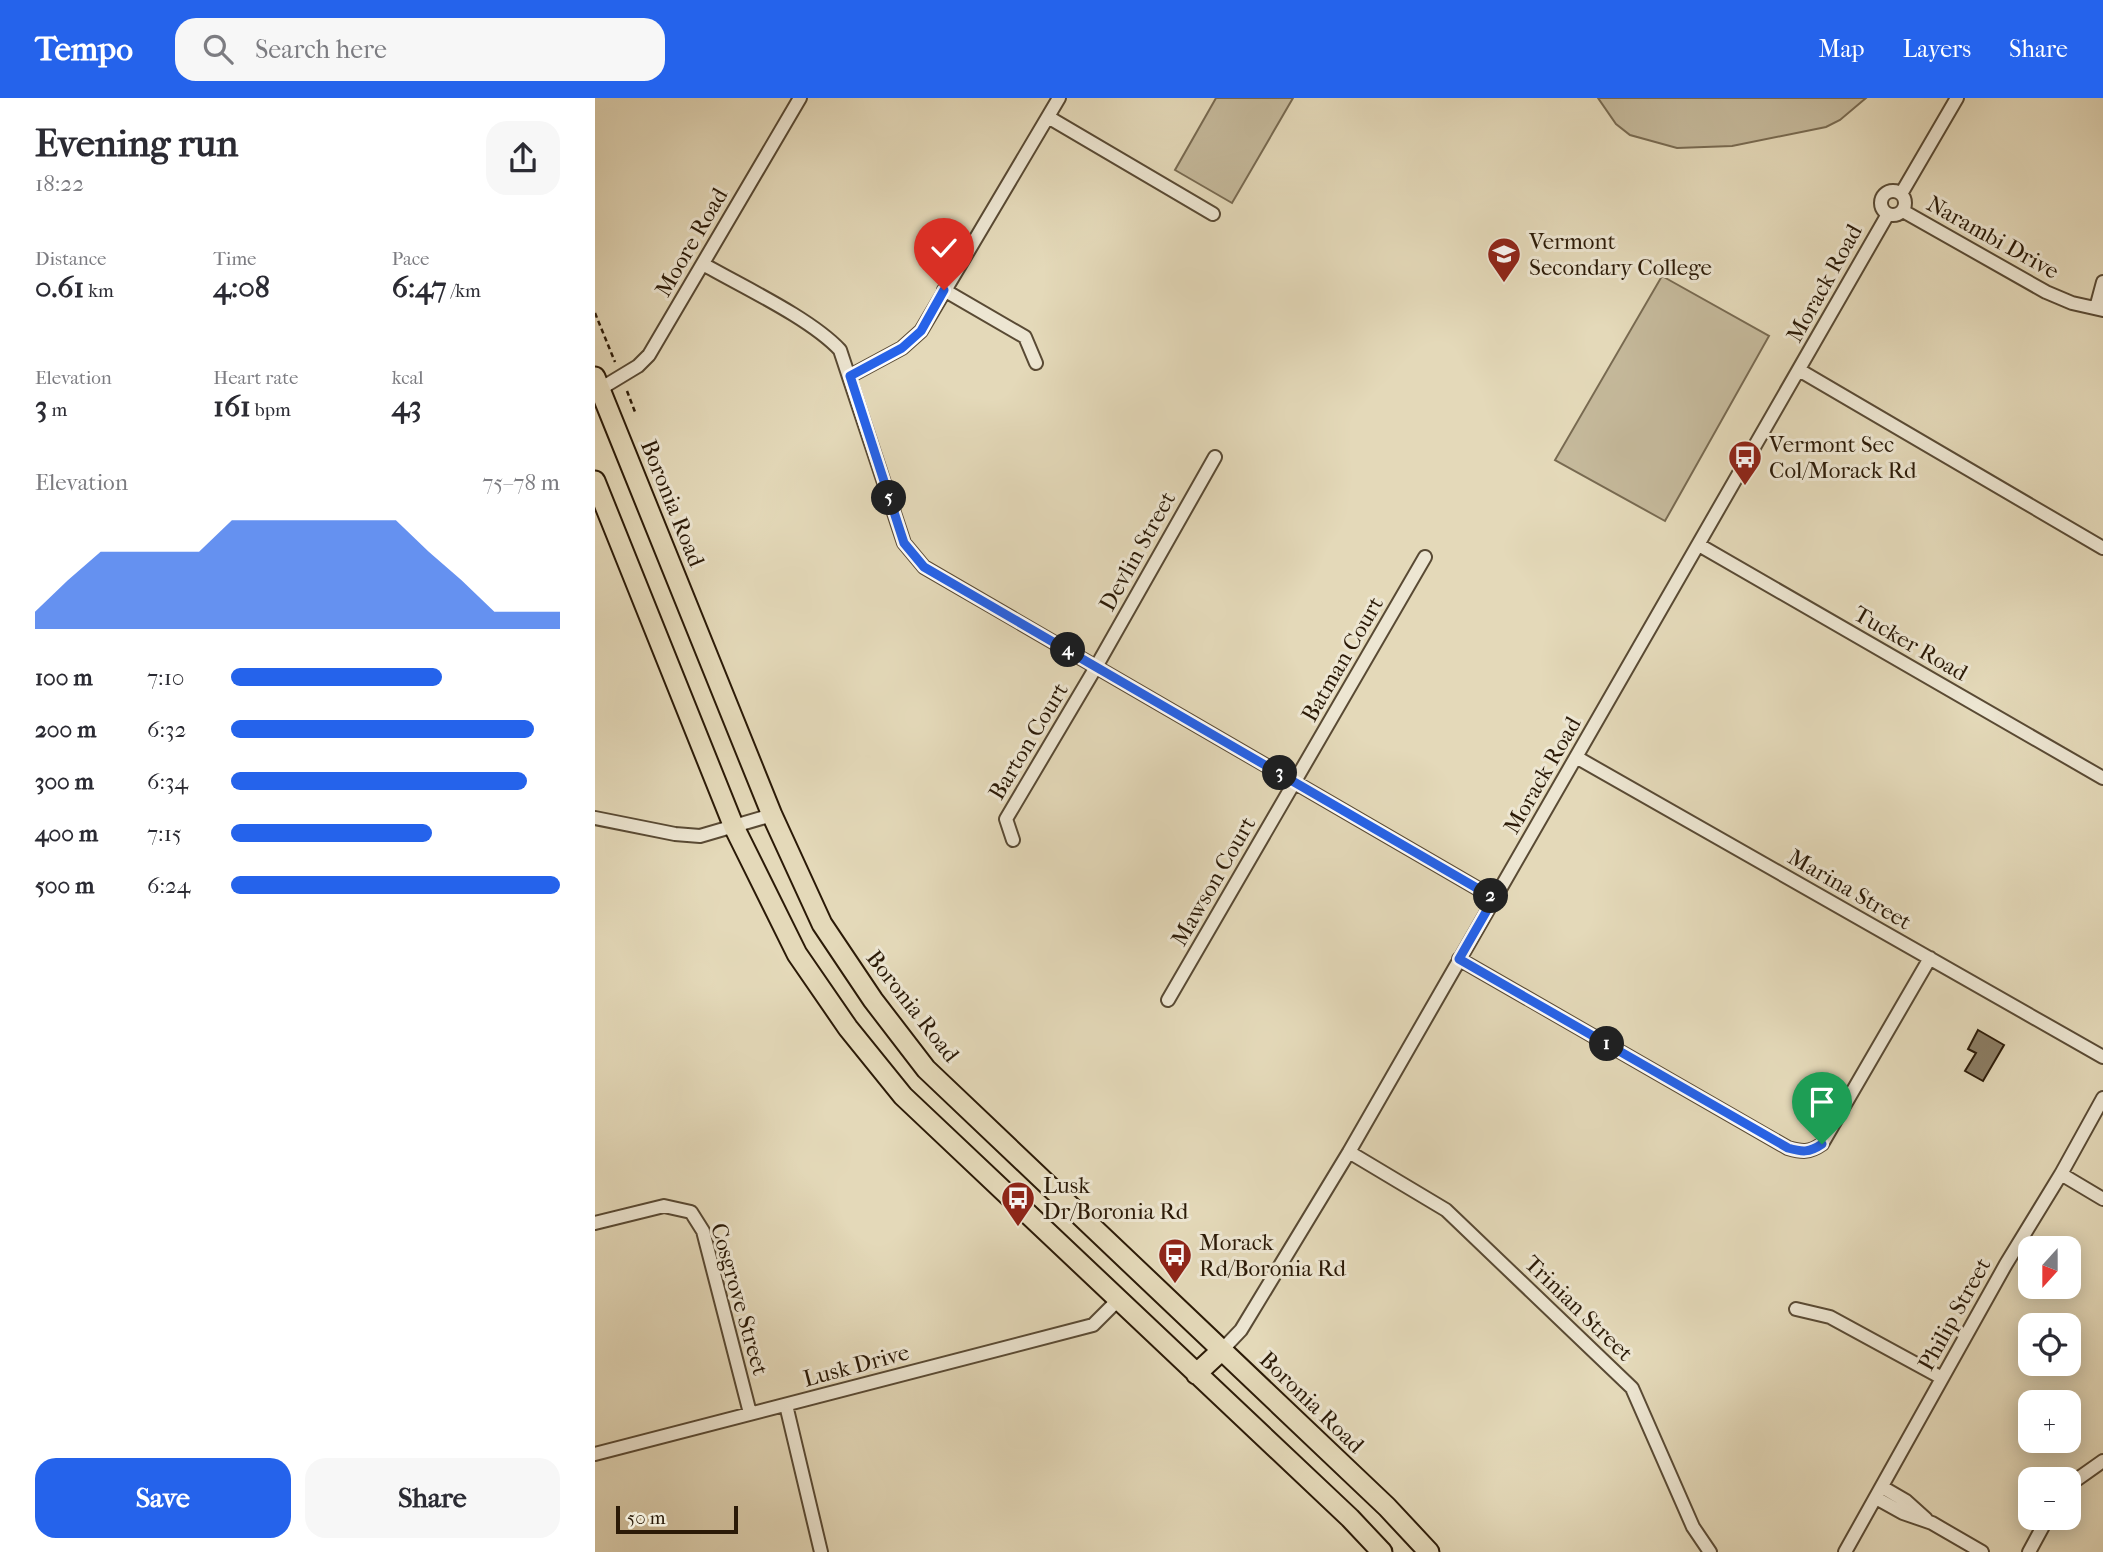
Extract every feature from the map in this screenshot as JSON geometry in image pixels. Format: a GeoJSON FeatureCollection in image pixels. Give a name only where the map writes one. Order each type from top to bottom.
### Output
{"type":"FeatureCollection","features":[{"type":"Feature","properties":{"kind":"main road","name":"Boronia Road"},"geometry":{"type":"LineString","coordinates":[[597,383],[772,815],[823,923],[873,1000],[926,1069],[1387,1507],[1429,1552]]}},
{"type":"Feature","properties":{"kind":"main road"},"geometry":{"type":"LineString","coordinates":[[595,481],[734,827],[797,954],[848,1028],[903,1096],[1350,1518],[1382,1552]]}},
{"type":"Feature","properties":{"kind":"main road"},"geometry":{"type":"LineString","coordinates":[[1119,1299],[1142,1274]]}},
{"type":"Feature","properties":{"kind":"main road"},"geometry":{"type":"LineString","coordinates":[[1196,1374],[1222,1350]]}},
{"type":"Feature","properties":{"kind":"street","name":"Moore Road"},"geometry":{"type":"LineString","coordinates":[[597,383],[638,366],[649,355],[800,98]]}},
{"type":"Feature","properties":{"kind":"street"},"geometry":{"type":"LineString","coordinates":[[850,376],[902,348],[921,331],[1059,98]]}},
{"type":"Feature","properties":{"kind":"street"},"geometry":{"type":"LineString","coordinates":[[1901,194],[1957,98]]}},
{"type":"Feature","properties":{"kind":"street"},"geometry":{"type":"LineString","coordinates":[[1048,117],[1213,214]]}},
{"type":"Feature","properties":{"kind":"street"},"geometry":{"type":"LineString","coordinates":[[1890,191],[1901,194],[1905,202],[1903,211],[1888,214],[1881,205],[1882,199],[1890,191]]}},
{"type":"Feature","properties":{"kind":"street","name":"Narambi Drive"},"geometry":{"type":"LineString","coordinates":[[1903,211],[2046,292],[2072,303],[2100,309]]}},
{"type":"Feature","properties":{"kind":"street","name":"Morack Road"},"geometry":{"type":"LineString","coordinates":[[1222,1350],[1241,1330],[1349,1152],[1888,214]]}},
{"type":"Feature","properties":{"kind":"street"},"geometry":{"type":"LineString","coordinates":[[703,264],[828,338],[840,350],[904,543],[924,567],[1494,898]]}},
{"type":"Feature","properties":{"kind":"street"},"geometry":{"type":"LineString","coordinates":[[2100,309],[2103,282]]}},
{"type":"Feature","properties":{"kind":"street"},"geometry":{"type":"LineString","coordinates":[[944,290],[1025,337],[1036,363]]}},
{"type":"Feature","properties":{"kind":"street"},"geometry":{"type":"LineString","coordinates":[[1799,370],[2103,548]]}},
{"type":"Feature","properties":{"kind":"street","name":"Devlin Street"},"geometry":{"type":"LineString","coordinates":[[1096,667],[1215,457]]}},
{"type":"Feature","properties":{"kind":"street","name":"Tucker Road"},"geometry":{"type":"LineString","coordinates":[[1699,545],[2103,778]]}},
{"type":"Feature","properties":{"kind":"street","name":"Batman Court"},"geometry":{"type":"LineString","coordinates":[[1295,783],[1425,557]]}},
{"type":"Feature","properties":{"kind":"street","name":"Barton Court"},"geometry":{"type":"LineString","coordinates":[[1013,840],[1006,818],[1096,667]]}},
{"type":"Feature","properties":{"kind":"street","name":"Marina Street"},"geometry":{"type":"LineString","coordinates":[[1576,757],[2103,1057]]}},
{"type":"Feature","properties":{"kind":"street","name":"Mawson Court"},"geometry":{"type":"LineString","coordinates":[[1168,1000],[1295,783]]}},
{"type":"Feature","properties":{"kind":"street"},"geometry":{"type":"LineString","coordinates":[[595,818],[675,834],[700,836],[772,815]]}},
{"type":"Feature","properties":{"kind":"street"},"geometry":{"type":"LineString","coordinates":[[1459,959],[1788,1148],[1802,1152],[1813,1150],[1822,1144],[1930,958]]}},
{"type":"Feature","properties":{"kind":"street","name":"Philip Street"},"geometry":{"type":"LineString","coordinates":[[1845,1552],[2103,1098]]}},
{"type":"Feature","properties":{"kind":"street","name":"Trinian Street"},"geometry":{"type":"LineString","coordinates":[[1349,1152],[1445,1210],[1632,1388],[1693,1527],[1710,1552]]}},
{"type":"Feature","properties":{"kind":"street"},"geometry":{"type":"LineString","coordinates":[[2061,1174],[2103,1199]]}},
{"type":"Feature","properties":{"kind":"street","name":"Cosgrove Street"},"geometry":{"type":"LineString","coordinates":[[595,1223],[664,1206],[691,1212],[703,1231],[750,1413]]}},
{"type":"Feature","properties":{"kind":"street","name":"Lusk Drive"},"geometry":{"type":"LineString","coordinates":[[595,1454],[1093,1325],[1119,1299]]}},
{"type":"Feature","properties":{"kind":"street"},"geometry":{"type":"LineString","coordinates":[[1796,1309],[1830,1317],[1942,1378]]}},
{"type":"Feature","properties":{"kind":"street"},"geometry":{"type":"LineString","coordinates":[[786,1405],[821,1552]]}},
{"type":"Feature","properties":{"kind":"street"},"geometry":{"type":"LineString","coordinates":[[2081,1477],[2103,1461]]}},
{"type":"Feature","properties":{"kind":"street"},"geometry":{"type":"LineString","coordinates":[[1879,1492],[1903,1513],[1932,1523],[1982,1552]]}},
{"type":"Feature","properties":{"kind":"street"},"geometry":{"type":"LineString","coordinates":[[2029,1552],[2041,1530]]}},
{"type":"Feature","properties":{"kind":"path"},"geometry":{"type":"LineString","coordinates":[[595,313],[615,362]]}},
{"type":"Feature","properties":{"kind":"path"},"geometry":{"type":"LineString","coordinates":[[625,388],[635,412]]}},
{"type":"Feature","properties":{"kind":"shaded area"},"geometry":{"type":"Polygon","coordinates":[[[1216,98],[1293,98],[1232,203],[1175,170],[1216,98]]]}},
{"type":"Feature","properties":{"kind":"shaded area"},"geometry":{"type":"Polygon","coordinates":[[[1598,98],[1866,98],[1840,120],[1826,127],[1732,146],[1677,148],[1630,135],[1616,124],[1598,98]]]}},
{"type":"Feature","properties":{"kind":"shaded area"},"geometry":{"type":"Polygon","coordinates":[[[1662,276],[1769,336],[1665,521],[1555,460],[1662,276]]]}},
{"type":"Feature","properties":{"kind":"building"},"geometry":{"type":"Polygon","coordinates":[[[1978,1030],[2004,1045],[1983,1081],[1965,1071],[1976,1053],[1968,1049],[1978,1030]]]}},
{"type":"Feature","properties":{"kind":"place","name":"Vermont Secondary College"},"geometry":{"type":"Point","coordinates":[1504,284]}},
{"type":"Feature","properties":{"kind":"place","name":"Vermont Sec Col/Morack Rd"},"geometry":{"type":"Point","coordinates":[1745,487]}},
{"type":"Feature","properties":{"kind":"place","name":"Lusk Dr/Boronia Rd"},"geometry":{"type":"Point","coordinates":[1018,1228]}},
{"type":"Feature","properties":{"kind":"place","name":"Morack Rd/Boronia Rd"},"geometry":{"type":"Point","coordinates":[1175,1285]}},
{"type":"Feature","properties":{"kind":"route"},"geometry":{"type":"LineString","coordinates":[[944,290],[921,331],[902,348],[850,376],[904,543],[924,567],[1494,898],[1459,959],[1788,1148],[1802,1152],[1813,1150],[1822,1144]]}}]}
